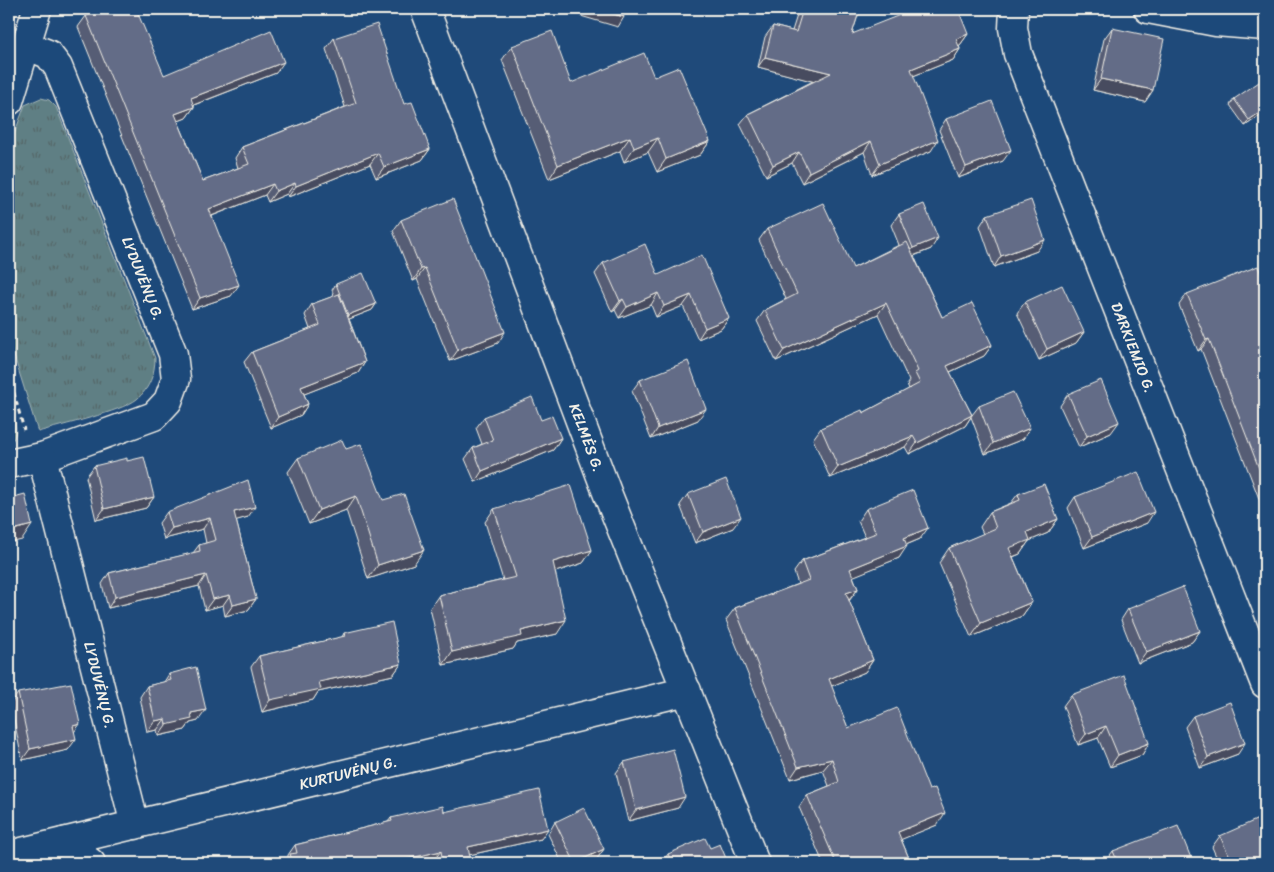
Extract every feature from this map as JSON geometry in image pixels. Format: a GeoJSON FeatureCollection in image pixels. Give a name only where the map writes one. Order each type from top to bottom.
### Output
{"type":"FeatureCollection","features":[{"type":"Feature","properties":{"kind":"street"},"geometry":{"type":"LineString","coordinates":[[9,101],[36,9]]}},
{"type":"Feature","properties":{"kind":"street","name":"KELMĖS G."},"geometry":{"type":"LineString","coordinates":[[424,9],[608,495],[755,863]]}},
{"type":"Feature","properties":{"kind":"street","name":"DARKIEMIO G."},"geometry":{"type":"LineString","coordinates":[[1014,9],[1013,28],[1018,54],[1265,684]]}},
{"type":"Feature","properties":{"kind":"street"},"geometry":{"type":"LineString","coordinates":[[1148,9],[1216,22],[1265,26]]}},
{"type":"Feature","properties":{"kind":"street","name":"LYDUVĖNŲ G."},"geometry":{"type":"LineString","coordinates":[[25,45],[48,54],[58,67],[172,354],[176,379],[168,401],[154,416],[28,460],[135,825]]}},
{"type":"Feature","properties":{"kind":"street","name":"KURTUVĖNŲ G."},"geometry":{"type":"LineString","coordinates":[[9,855],[687,691]]}},
{"type":"Feature","properties":{"kind":"street"},"geometry":{"type":"LineString","coordinates":[[64,842],[91,863]]}},
{"type":"Feature","properties":{"kind":"path"},"geometry":{"type":"LineString","coordinates":[[9,375],[28,460]]}},
{"type":"Feature","properties":{"kind":"green space"},"geometry":{"type":"Polygon","coordinates":[[[41,98],[49,100],[56,107],[155,358],[154,370],[150,381],[145,391],[137,399],[118,409],[38,432],[9,340],[9,148],[25,105],[41,98]]]}},
{"type":"Feature","properties":{"kind":"green space"},"geometry":{"type":"Polygon","coordinates":[[[9,402],[16,430],[13,440],[9,444],[9,402]]]}},
{"type":"Feature","properties":{"kind":"building"},"geometry":{"type":"Polygon","coordinates":[[[102,9],[136,9],[164,75],[271,30],[284,62],[191,98],[194,107],[175,114],[203,181],[249,164],[242,147],[356,103],[334,38],[377,24],[404,104],[412,102],[430,149],[384,167],[378,153],[296,186],[295,183],[276,191],[273,184],[209,209],[239,285],[200,298],[86,16],[102,9]]]}},
{"type":"Feature","properties":{"kind":"building"},"geometry":{"type":"Polygon","coordinates":[[[596,9],[621,9],[624,17],[596,9]]]}},
{"type":"Feature","properties":{"kind":"building"},"geometry":{"type":"Polygon","coordinates":[[[803,9],[860,9],[852,34],[915,9],[958,9],[968,34],[956,39],[960,49],[911,69],[938,140],[880,164],[871,141],[809,172],[799,152],[773,165],[748,114],[831,73],[765,57],[773,26],[796,32],[803,9]]]}},
{"type":"Feature","properties":{"kind":"building"},"geometry":{"type":"Polygon","coordinates":[[[1112,28],[1164,39],[1153,90],[1101,79],[1112,28]]]}},
{"type":"Feature","properties":{"kind":"building"},"geometry":{"type":"Polygon","coordinates":[[[552,31],[571,83],[644,53],[654,77],[679,67],[710,141],[666,159],[658,138],[634,148],[630,137],[558,165],[512,46],[552,31]]]}},
{"type":"Feature","properties":{"kind":"building"},"geometry":{"type":"Polygon","coordinates":[[[1265,78],[1265,109],[1249,120],[1234,99],[1265,78]]]}},
{"type":"Feature","properties":{"kind":"building"},"geometry":{"type":"Polygon","coordinates":[[[992,101],[1011,150],[966,167],[946,119],[992,101]]]}},
{"type":"Feature","properties":{"kind":"building"},"geometry":{"type":"Polygon","coordinates":[[[453,199],[505,332],[458,350],[425,268],[421,269],[401,220],[453,199]]]}},
{"type":"Feature","properties":{"kind":"building"},"geometry":{"type":"Polygon","coordinates":[[[1031,200],[1045,240],[1001,256],[987,215],[1031,200]]]}},
{"type":"Feature","properties":{"kind":"building"},"geometry":{"type":"Polygon","coordinates":[[[823,203],[853,268],[907,242],[942,317],[972,303],[992,345],[947,366],[972,415],[917,443],[913,436],[838,467],[821,428],[862,410],[863,413],[920,383],[915,373],[918,371],[886,303],[784,350],[765,310],[797,294],[767,229],[823,203]]]}},
{"type":"Feature","properties":{"kind":"building"},"geometry":{"type":"Polygon","coordinates":[[[924,204],[938,238],[913,248],[899,214],[924,204]]]}},
{"type":"Feature","properties":{"kind":"building"},"geometry":{"type":"Polygon","coordinates":[[[645,244],[658,275],[702,255],[729,318],[705,328],[691,295],[664,306],[658,293],[627,307],[623,299],[620,301],[603,263],[645,244]]]}},
{"type":"Feature","properties":{"kind":"building"},"geometry":{"type":"Polygon","coordinates":[[[1258,266],[1265,285],[1265,292],[1260,294],[1265,309],[1265,484],[1209,339],[1206,340],[1187,294],[1258,266]]]}},
{"type":"Feature","properties":{"kind":"building"},"geometry":{"type":"Polygon","coordinates":[[[363,273],[376,304],[348,315],[336,284],[363,273]]]}},
{"type":"Feature","properties":{"kind":"building"},"geometry":{"type":"Polygon","coordinates":[[[1062,285],[1084,332],[1047,349],[1025,302],[1062,285]]]}},
{"type":"Feature","properties":{"kind":"building"},"geometry":{"type":"Polygon","coordinates":[[[339,294],[365,362],[301,387],[308,404],[278,417],[252,352],[320,325],[312,304],[339,294]]]}},
{"type":"Feature","properties":{"kind":"building"},"geometry":{"type":"Polygon","coordinates":[[[688,361],[706,409],[658,428],[640,380],[688,361]]]}},
{"type":"Feature","properties":{"kind":"building"},"geometry":{"type":"Polygon","coordinates":[[[1101,380],[1119,422],[1087,436],[1068,394],[1101,380]]]}},
{"type":"Feature","properties":{"kind":"building"},"geometry":{"type":"Polygon","coordinates":[[[1013,392],[1030,428],[993,443],[979,406],[1013,392]]]}},
{"type":"Feature","properties":{"kind":"building"},"geometry":{"type":"Polygon","coordinates":[[[532,397],[541,420],[552,416],[561,438],[482,471],[473,448],[493,440],[484,417],[532,397]]]}},
{"type":"Feature","properties":{"kind":"building"},"geometry":{"type":"Polygon","coordinates":[[[342,440],[346,449],[361,444],[383,500],[404,494],[424,550],[378,565],[356,496],[319,510],[298,458],[342,440]]]}},
{"type":"Feature","properties":{"kind":"building"},"geometry":{"type":"Polygon","coordinates":[[[144,457],[154,497],[104,509],[94,466],[127,458],[127,461],[144,457]]]}},
{"type":"Feature","properties":{"kind":"building"},"geometry":{"type":"Polygon","coordinates":[[[1138,472],[1154,512],[1092,537],[1075,497],[1138,472]]]}},
{"type":"Feature","properties":{"kind":"building"},"geometry":{"type":"Polygon","coordinates":[[[726,479],[741,517],[703,532],[688,494],[726,479]]]}},
{"type":"Feature","properties":{"kind":"building"},"geometry":{"type":"Polygon","coordinates":[[[248,480],[255,507],[234,512],[256,599],[233,605],[230,595],[213,599],[206,575],[115,597],[109,573],[200,551],[199,545],[216,540],[210,518],[172,528],[167,512],[248,480]]]}},
{"type":"Feature","properties":{"kind":"building"},"geometry":{"type":"Polygon","coordinates":[[[11,483],[14,497],[25,494],[32,525],[9,531],[9,484],[11,483]]]}},
{"type":"Feature","properties":{"kind":"building"},"geometry":{"type":"Polygon","coordinates":[[[1044,484],[1058,519],[1027,532],[1030,540],[1009,548],[1032,602],[981,623],[949,548],[996,528],[990,512],[1020,500],[1018,494],[1044,484]]]}},
{"type":"Feature","properties":{"kind":"building"},"geometry":{"type":"Polygon","coordinates":[[[571,485],[592,550],[553,562],[566,620],[521,631],[522,636],[452,652],[439,595],[516,577],[494,509],[571,485]]]}},
{"type":"Feature","properties":{"kind":"building"},"geometry":{"type":"Polygon","coordinates":[[[913,490],[928,528],[904,538],[907,546],[850,569],[858,589],[846,593],[873,660],[829,679],[848,728],[897,708],[929,790],[935,788],[945,813],[898,832],[911,863],[836,863],[807,795],[839,782],[832,759],[798,767],[735,608],[809,580],[802,561],[876,533],[866,509],[913,490]]]}},
{"type":"Feature","properties":{"kind":"building"},"geometry":{"type":"Polygon","coordinates":[[[1183,587],[1200,631],[1146,652],[1128,609],[1183,587]]]}},
{"type":"Feature","properties":{"kind":"building"},"geometry":{"type":"Polygon","coordinates":[[[392,622],[401,664],[319,682],[321,689],[270,700],[259,656],[345,636],[344,633],[392,622]]]}},
{"type":"Feature","properties":{"kind":"building"},"geometry":{"type":"Polygon","coordinates":[[[196,667],[206,710],[191,713],[192,719],[166,725],[165,719],[155,721],[147,686],[171,680],[169,674],[196,667]]]}},
{"type":"Feature","properties":{"kind":"building"},"geometry":{"type":"Polygon","coordinates":[[[1124,675],[1149,743],[1118,755],[1106,726],[1086,734],[1071,695],[1124,675]]]}},
{"type":"Feature","properties":{"kind":"building"},"geometry":{"type":"Polygon","coordinates":[[[71,683],[80,724],[73,726],[76,739],[30,749],[18,693],[71,683]]]}},
{"type":"Feature","properties":{"kind":"building"},"geometry":{"type":"Polygon","coordinates":[[[1230,702],[1245,743],[1208,757],[1193,716],[1230,702]]]}},
{"type":"Feature","properties":{"kind":"building"},"geometry":{"type":"Polygon","coordinates":[[[673,749],[685,797],[636,810],[624,762],[673,749]]]}},
{"type":"Feature","properties":{"kind":"building"},"geometry":{"type":"Polygon","coordinates":[[[539,790],[548,829],[468,847],[471,863],[443,863],[441,851],[390,863],[293,863],[290,854],[297,853],[295,845],[392,821],[391,818],[443,806],[444,812],[539,790]]]}},
{"type":"Feature","properties":{"kind":"building"},"geometry":{"type":"Polygon","coordinates":[[[584,808],[604,849],[575,863],[555,822],[584,808]]]}},
{"type":"Feature","properties":{"kind":"building"},"geometry":{"type":"Polygon","coordinates":[[[1265,816],[1265,863],[1232,863],[1220,836],[1265,816]]]}},
{"type":"Feature","properties":{"kind":"building"},"geometry":{"type":"Polygon","coordinates":[[[1178,826],[1193,863],[1118,863],[1113,851],[1178,826]]]}},
{"type":"Feature","properties":{"kind":"building"},"geometry":{"type":"Polygon","coordinates":[[[705,838],[710,848],[720,844],[728,863],[672,863],[668,854],[705,838]]]}}]}
